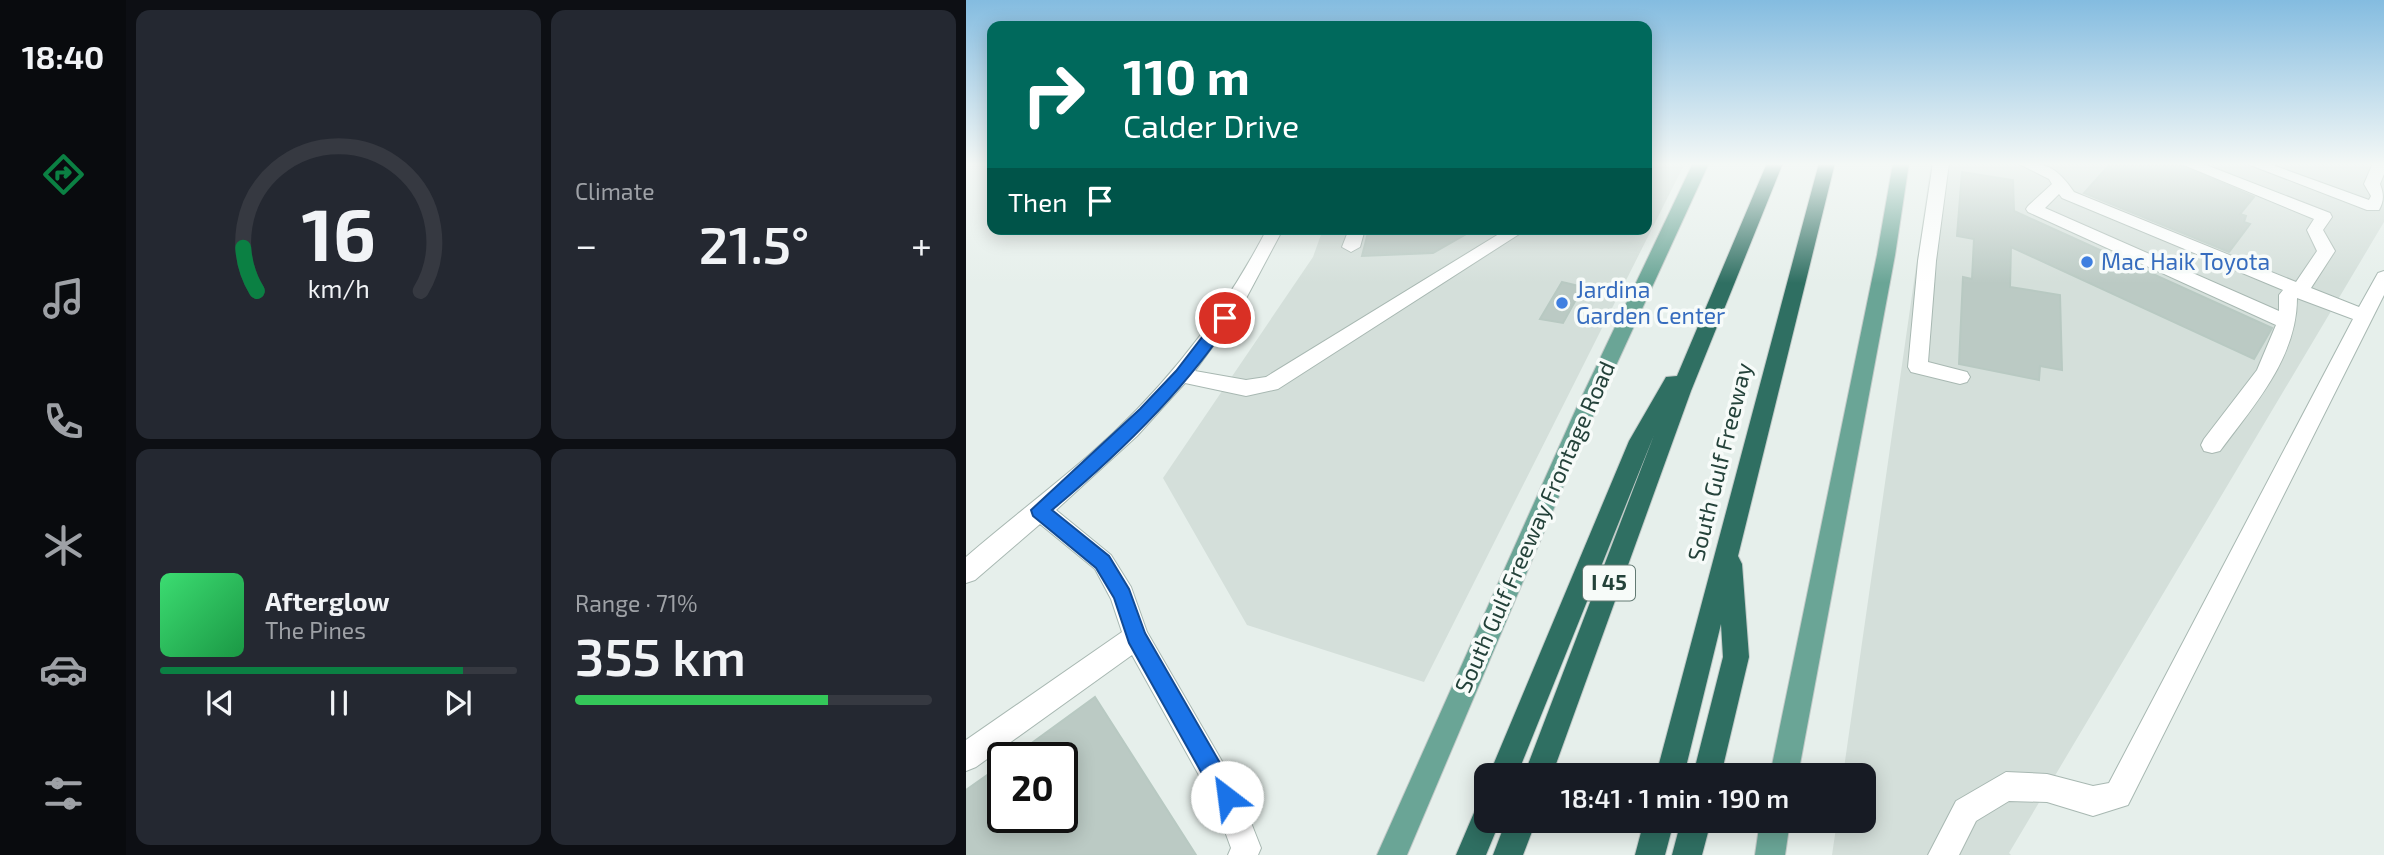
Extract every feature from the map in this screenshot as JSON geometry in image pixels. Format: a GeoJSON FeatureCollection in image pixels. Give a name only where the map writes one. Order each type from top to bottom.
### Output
{"type":"FeatureCollection","features":[{"type":"Feature","properties":{"kind":"highway","name":"I 45"},"geometry":{"type":"LineString","coordinates":[[1542,763],[1681,391],[1758,203]]}},
{"type":"Feature","properties":{"kind":"highway","name":"South Gulf Freeway"},"geometry":{"type":"LineString","coordinates":[[1673,763],[1816,203]]}},
{"type":"Feature","properties":{"kind":"highway"},"geometry":{"type":"LineString","coordinates":[[1508,763],[1640,441],[1715,307]]}},
{"type":"Feature","properties":{"kind":"highway"},"geometry":{"type":"LineString","coordinates":[[1710,763],[1736,657],[1729,544]]}},
{"type":"Feature","properties":{"kind":"highway"},"geometry":{"type":"LineString","coordinates":[[1471,855],[1480,833]]}},
{"type":"Feature","properties":{"kind":"highway"},"geometry":{"type":"LineString","coordinates":[[1508,855],[1516,833]]}},
{"type":"Feature","properties":{"kind":"highway"},"geometry":{"type":"LineString","coordinates":[[1650,855],[1656,833]]}},
{"type":"Feature","properties":{"kind":"highway"},"geometry":{"type":"LineString","coordinates":[[1687,855],[1693,833]]}},
{"type":"Feature","properties":{"kind":"main road","name":"South Gulf Freeway Frontage Road"},"geometry":{"type":"LineString","coordinates":[[1392,855],[1586,409],[1680,203]]}},
{"type":"Feature","properties":{"kind":"main road"},"geometry":{"type":"LineString","coordinates":[[1786,763],[1876,309],[1894,203]]}},
{"type":"Feature","properties":{"kind":"main road"},"geometry":{"type":"LineString","coordinates":[[1770,855],[1774,833]]}},
{"type":"Feature","properties":{"kind":"street"},"geometry":{"type":"LineString","coordinates":[[1935,203],[1917,368],[1960,377]]}},
{"type":"Feature","properties":{"kind":"street"},"geometry":{"type":"LineString","coordinates":[[2039,203],[2034,209],[2287,322]]}},
{"type":"Feature","properties":{"kind":"street"},"geometry":{"type":"LineString","coordinates":[[2087,203],[2363,316]]}},
{"type":"Feature","properties":{"kind":"street"},"geometry":{"type":"LineString","coordinates":[[2288,203],[2324,217],[2343,212],[2349,203]]}},
{"type":"Feature","properties":{"kind":"street"},"geometry":{"type":"LineString","coordinates":[[2212,446],[2273,360],[2290,314],[2288,295],[2300,290],[2326,251],[2315,230],[2324,217]]}},
{"type":"Feature","properties":{"kind":"street"},"geometry":{"type":"LineString","coordinates":[[971,565],[1090,467],[1181,375],[1219,326],[1261,262],[1272,235]]}},
{"type":"Feature","properties":{"kind":"street"},"geometry":{"type":"LineString","coordinates":[[1351,247],[1355,235]]}},
{"type":"Feature","properties":{"kind":"street"},"geometry":{"type":"LineString","coordinates":[[1181,375],[1246,388],[1271,384],[1509,235]]}},
{"type":"Feature","properties":{"kind":"street"},"geometry":{"type":"LineString","coordinates":[[1943,855],[1966,811],[2006,786],[2047,788],[2093,802],[2118,795],[2384,277]]}},
{"type":"Feature","properties":{"kind":"street"},"geometry":{"type":"LineString","coordinates":[[1039,510],[1103,562],[1122,595],[1136,637],[1227,797],[1246,848],[1243,855]]}},
{"type":"Feature","properties":{"kind":"street"},"geometry":{"type":"LineString","coordinates":[[966,757],[1136,637]]}},
{"type":"Feature","properties":{"kind":"shaded area"},"geometry":{"type":"Polygon","coordinates":[[[1652,203],[1665,203],[1652,229],[1652,203]]]}},
{"type":"Feature","properties":{"kind":"shaded area"},"geometry":{"type":"Polygon","coordinates":[[[1925,203],[2384,203],[2384,222],[2009,853],[2011,855],[1832,855],[1835,833],[1876,833],[1876,763],[1845,763],[1925,203]]]}},
{"type":"Feature","properties":{"kind":"shaded area"},"geometry":{"type":"Polygon","coordinates":[[[1321,235],[1649,235],[1424,682],[1247,625],[1163,478],[1313,257],[1321,235]]]}},
{"type":"Feature","properties":{"kind":"building","name":"Mac Haik Toyota"},"geometry":{"type":"Polygon","coordinates":[[[1960,203],[2014,203],[2014,211],[2272,328],[2254,359],[2011,247],[2010,287],[2060,295],[2062,370],[2040,366],[2039,380],[1959,364],[1963,277],[1972,279],[1974,239],[1957,236],[1960,203]]]}},
{"type":"Feature","properties":{"kind":"building"},"geometry":{"type":"Polygon","coordinates":[[[2108,203],[2249,203],[2240,214],[2246,216],[2244,222],[2250,224],[2229,252],[2108,203]]]}},
{"type":"Feature","properties":{"kind":"building"},"geometry":{"type":"Polygon","coordinates":[[[1367,235],[1464,235],[1433,253],[1362,256],[1367,235]]]}},
{"type":"Feature","properties":{"kind":"building","name":"Jardina Garden Center"},"geometry":{"type":"Polygon","coordinates":[[[1562,282],[1583,287],[1563,323],[1540,319],[1562,282]]]}},
{"type":"Feature","properties":{"kind":"building"},"geometry":{"type":"Polygon","coordinates":[[[1095,697],[1196,855],[966,855],[966,790],[987,775],[987,833],[1078,833],[1078,742],[1033,742],[1095,697]]]}},
{"type":"Feature","properties":{"kind":"place","name":"Mac Haik Toyota"},"geometry":{"type":"Point","coordinates":[2087,262]}},
{"type":"Feature","properties":{"kind":"place","name":"Jardina Garden Center"},"geometry":{"type":"Point","coordinates":[1562,303]}},
{"type":"Feature","properties":{"kind":"route"},"geometry":{"type":"LineString","coordinates":[[1225,318],[1181,375],[1146,413],[1071,485],[1039,510],[1103,562],[1122,595],[1136,637],[1227,797]]}}]}
